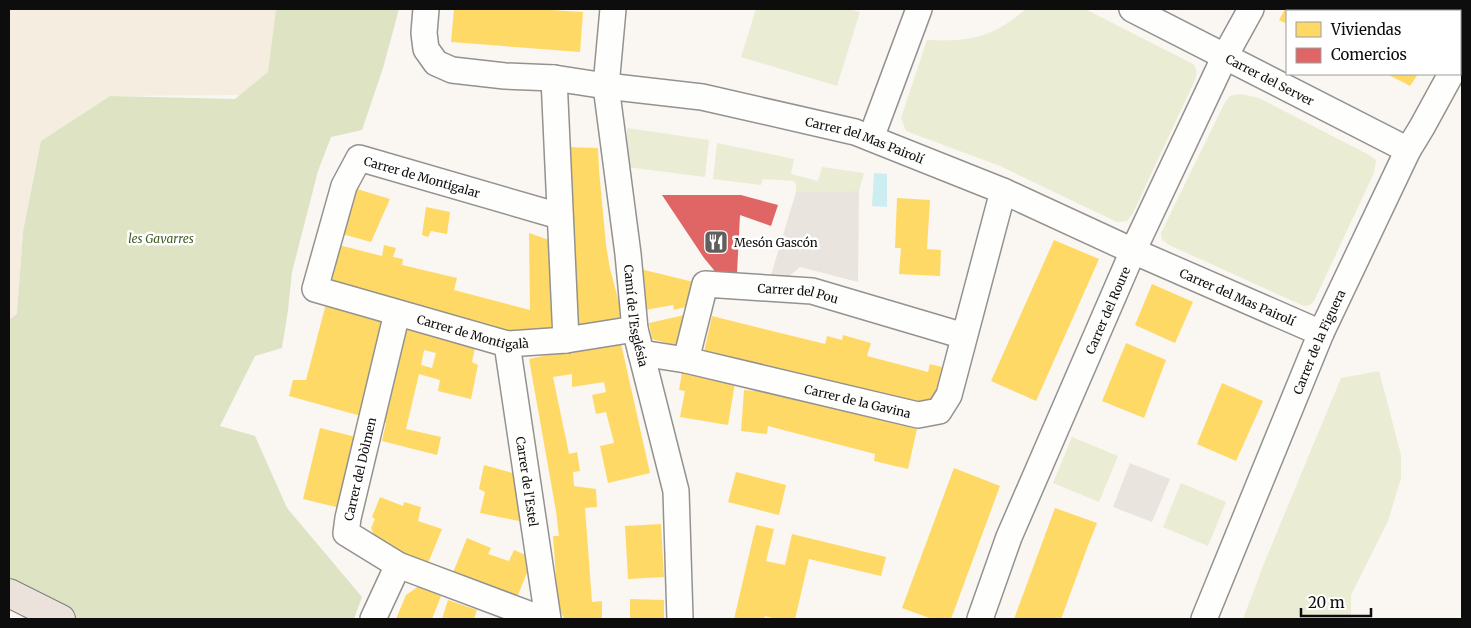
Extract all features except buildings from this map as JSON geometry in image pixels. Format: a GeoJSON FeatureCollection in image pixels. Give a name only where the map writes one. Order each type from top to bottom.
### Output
{"type":"FeatureCollection","features":[{"type":"Feature","properties":{"kind":"main road"},"geometry":{"type":"LineString","coordinates":[[9,593],[61,619]]}},
{"type":"Feature","properties":{"kind":"street","name":"Carrer del Mas Pairolí"},"geometry":{"type":"LineString","coordinates":[[426,9],[424,33],[426,49],[436,63],[452,70],[505,76],[554,78],[702,97],[855,132],[1003,191],[1133,251],[1321,333]]}},
{"type":"Feature","properties":{"kind":"street","name":"Camí de l'Església"},"geometry":{"type":"LineString","coordinates":[[613,9],[606,86],[628,254],[635,329],[676,491],[680,619]]}},
{"type":"Feature","properties":{"kind":"street"},"geometry":{"type":"LineString","coordinates":[[871,138],[919,9]]}},
{"type":"Feature","properties":{"kind":"street","name":"Carrer del Server"},"geometry":{"type":"LineString","coordinates":[[1132,9],[1408,150]]}},
{"type":"Feature","properties":{"kind":"street","name":"Carrer del Roure"},"geometry":{"type":"LineString","coordinates":[[980,619],[1009,537],[1133,251],[1225,56],[1251,9]]}},
{"type":"Feature","properties":{"kind":"street","name":"Carrer de la Figuera"},"geometry":{"type":"LineString","coordinates":[[1204,619],[1321,333],[1408,150],[1450,75]]}},
{"type":"Feature","properties":{"kind":"street"},"geometry":{"type":"LineString","coordinates":[[554,78],[566,340]]}},
{"type":"Feature","properties":{"kind":"street","name":"Carrer de Montigalar"},"geometry":{"type":"LineString","coordinates":[[315,289],[344,186],[359,158],[559,216]]}},
{"type":"Feature","properties":{"kind":"street","name":"Carrer de la Gavina"},"geometry":{"type":"LineString","coordinates":[[641,353],[686,360],[918,415],[939,411],[949,395],[1003,191]]}},
{"type":"Feature","properties":{"kind":"street","name":"Carrer del Pou"},"geometry":{"type":"LineString","coordinates":[[686,360],[705,284],[812,292],[964,336]]}},
{"type":"Feature","properties":{"kind":"street","name":"Carrer de Montigalà"},"geometry":{"type":"LineString","coordinates":[[315,289],[507,344],[566,340],[635,329]]}},
{"type":"Feature","properties":{"kind":"street","name":"Carrer del Dòlmen"},"geometry":{"type":"LineString","coordinates":[[397,312],[346,533],[398,565],[542,619]]}},
{"type":"Feature","properties":{"kind":"street","name":"Carrer de l'Estel"},"geometry":{"type":"LineString","coordinates":[[507,344],[548,619]]}},
{"type":"Feature","properties":{"kind":"street"},"geometry":{"type":"LineString","coordinates":[[373,619],[398,565]]}},
{"type":"Feature","properties":{"kind":"shaded area"},"geometry":{"type":"Polygon","coordinates":[[[9,9],[276,9],[268,72],[241,95],[110,96],[41,141],[23,232],[17,314],[9,320],[9,9]]]}},
{"type":"Feature","properties":{"kind":"shaded area"},"geometry":{"type":"Polygon","coordinates":[[[859,191],[858,282],[800,267],[785,280],[771,275],[796,192],[859,191]]]}},
{"type":"Feature","properties":{"kind":"shaded area"},"geometry":{"type":"Polygon","coordinates":[[[1130,463],[1170,479],[1152,522],[1113,507],[1130,463]]]}},
{"type":"Feature","properties":{"kind":"green space","name":"les Gavarres"},"geometry":{"type":"Polygon","coordinates":[[[276,9],[399,9],[383,68],[362,130],[331,137],[318,171],[292,272],[282,348],[255,356],[220,426],[255,436],[287,508],[362,597],[354,619],[63,619],[9,592],[9,320],[17,314],[23,232],[41,141],[110,96],[235,99],[268,72],[276,9]]]}},
{"type":"Feature","properties":{"kind":"green space"},"geometry":{"type":"Polygon","coordinates":[[[756,9],[848,9],[860,12],[837,86],[741,57],[756,9]]]}},
{"type":"Feature","properties":{"kind":"green space"},"geometry":{"type":"Polygon","coordinates":[[[1026,9],[1085,9],[1193,64],[1196,68],[1194,82],[1133,213],[1127,221],[1117,222],[1000,166],[906,131],[901,118],[927,40],[956,40],[980,36],[1014,19],[1026,9]]]}},
{"type":"Feature","properties":{"kind":"green space"},"geometry":{"type":"Polygon","coordinates":[[[1241,94],[1259,98],[1376,160],[1374,173],[1314,301],[1310,305],[1304,306],[1169,245],[1162,240],[1161,233],[1225,102],[1230,96],[1241,94]]]}},
{"type":"Feature","properties":{"kind":"green space"},"geometry":{"type":"Polygon","coordinates":[[[627,128],[709,140],[705,177],[627,167],[627,128]]]}},
{"type":"Feature","properties":{"kind":"green space"},"geometry":{"type":"Polygon","coordinates":[[[717,143],[794,159],[791,174],[818,181],[822,167],[864,173],[859,191],[796,192],[794,181],[763,179],[761,185],[713,179],[717,143]]]}},
{"type":"Feature","properties":{"kind":"green space"},"geometry":{"type":"Polygon","coordinates":[[[1379,371],[1401,455],[1401,478],[1388,521],[1351,595],[1351,619],[1243,619],[1341,378],[1379,371]]]}},
{"type":"Feature","properties":{"kind":"green space"},"geometry":{"type":"Polygon","coordinates":[[[1072,437],[1118,456],[1099,502],[1053,483],[1072,437]]]}},
{"type":"Feature","properties":{"kind":"green space"},"geometry":{"type":"Polygon","coordinates":[[[1181,483],[1226,502],[1208,546],[1163,527],[1181,483]]]}},
{"type":"Feature","properties":{"kind":"water"},"geometry":{"type":"Polygon","coordinates":[[[874,173],[887,174],[887,207],[872,206],[874,173]]]}},
{"type":"Feature","properties":{"kind":"place","name":"Mesón Gascón"},"geometry":{"type":"Point","coordinates":[716,242]}}]}
